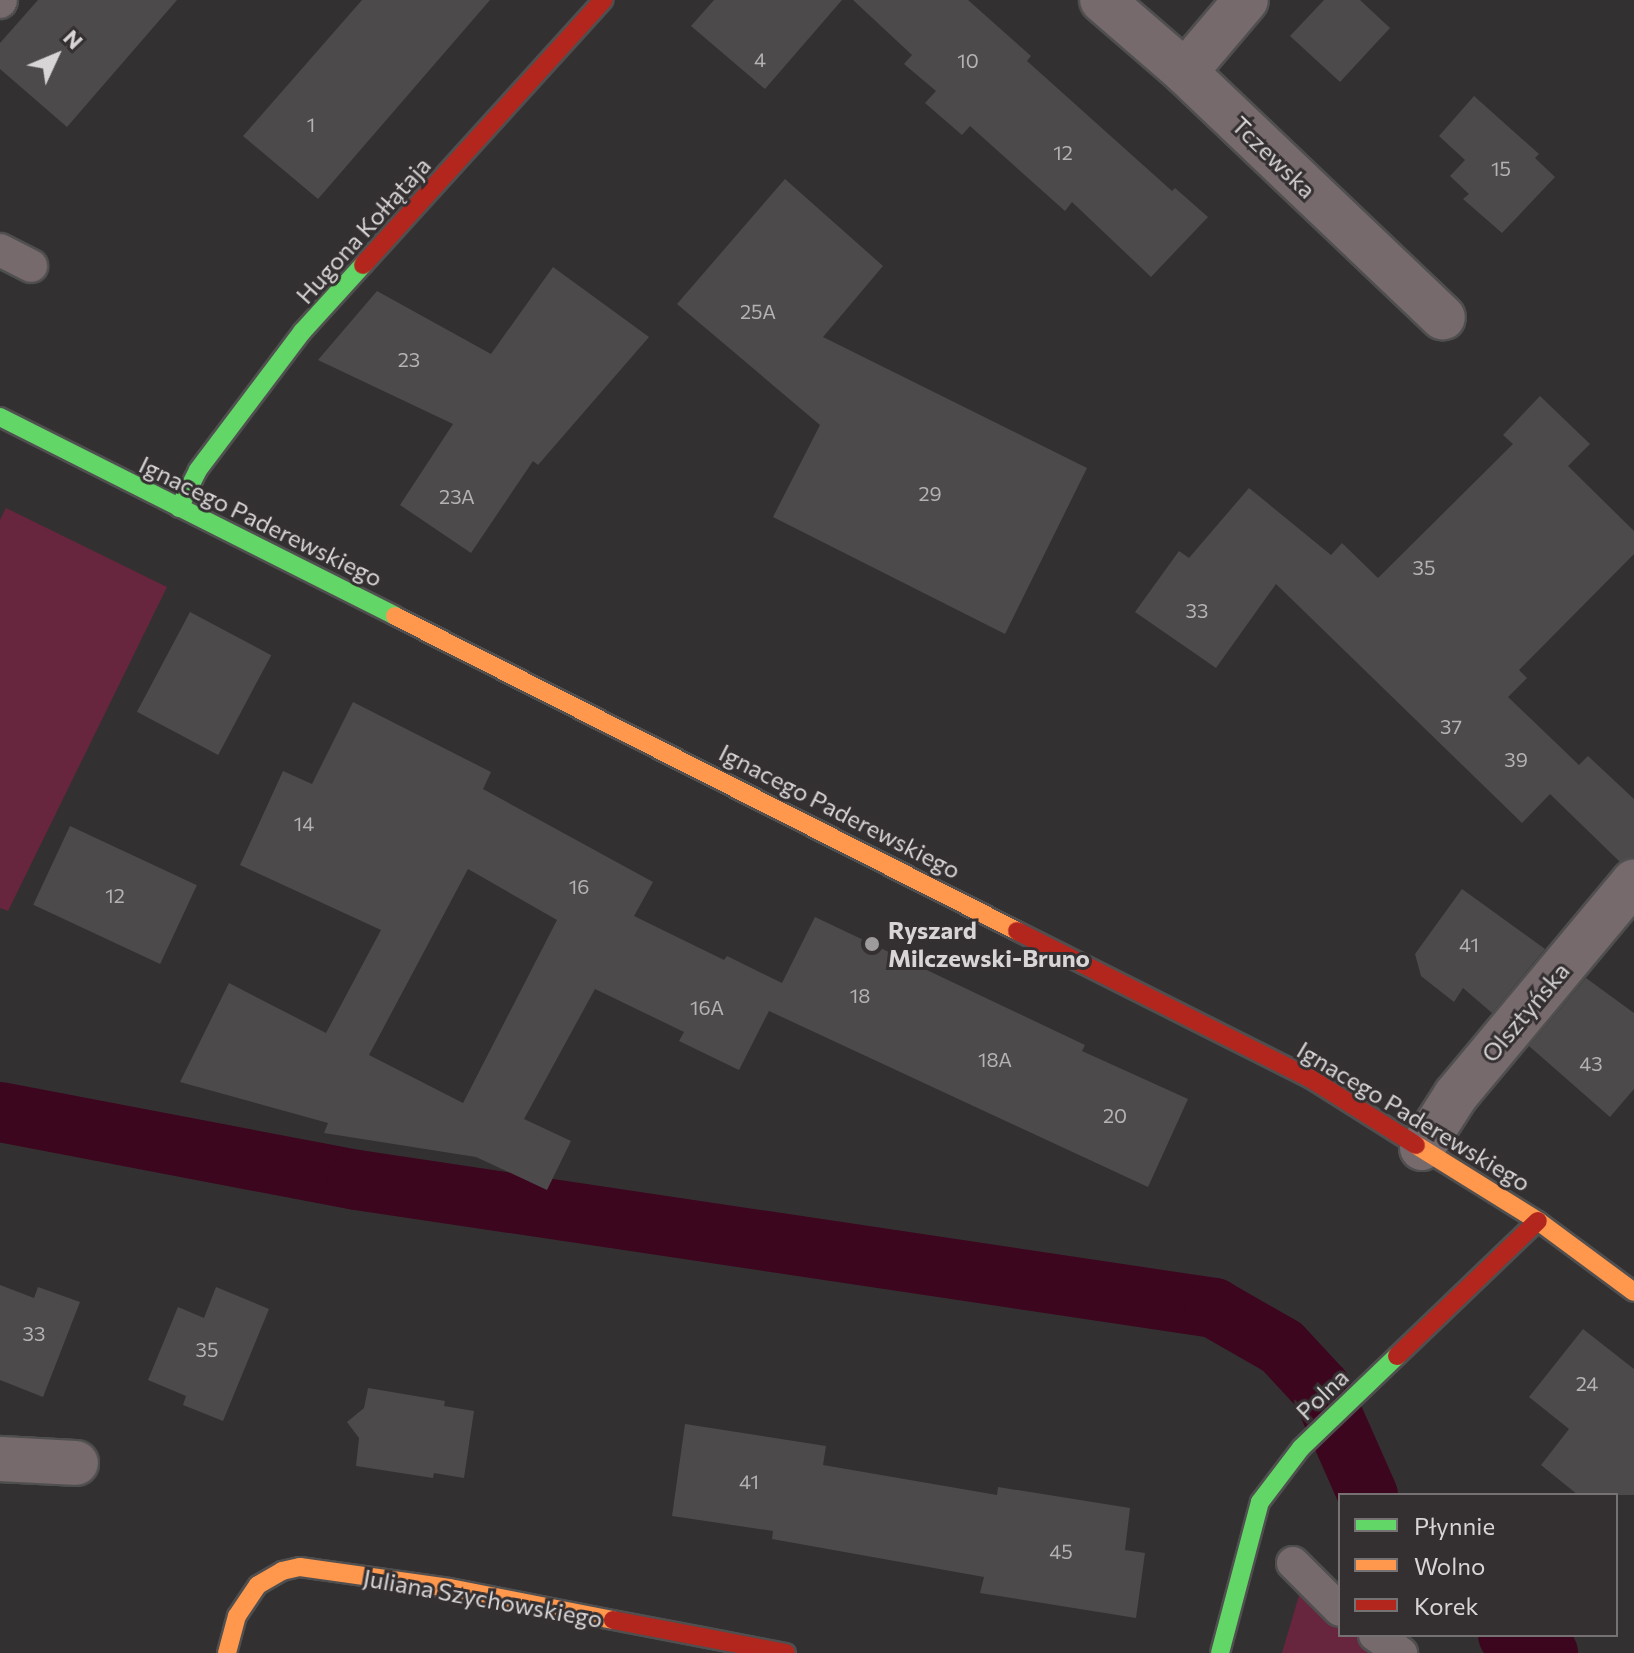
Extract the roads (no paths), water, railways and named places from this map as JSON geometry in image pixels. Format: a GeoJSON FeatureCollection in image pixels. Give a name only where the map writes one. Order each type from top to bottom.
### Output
{"type":"FeatureCollection","features":[{"type":"Feature","properties":{"kind":"main road","name":"Hugona Kołłątaja"},"geometry":{"type":"LineString","coordinates":[[179,508],[198,470],[302,332],[603,0]]}},
{"type":"Feature","properties":{"kind":"main road","name":"Ignacego Paderewskiego"},"geometry":{"type":"LineString","coordinates":[[0,417],[1082,960],[1311,1079],[1538,1221],[1634,1292]]}},
{"type":"Feature","properties":{"kind":"main road","name":"Polna"},"geometry":{"type":"LineString","coordinates":[[1220,1653],[1260,1502],[1301,1448],[1538,1221]]}},
{"type":"Feature","properties":{"kind":"main road","name":"Juliana Szychowskiego"},"geometry":{"type":"LineString","coordinates":[[227,1653],[237,1616],[258,1585],[282,1571],[300,1567],[450,1588],[786,1653]]}},
{"type":"Feature","properties":{"kind":"street","name":"Tczewska"},"geometry":{"type":"LineString","coordinates":[[1102,0],[1185,72],[1443,318]]}},
{"type":"Feature","properties":{"kind":"street"},"geometry":{"type":"LineString","coordinates":[[1185,72],[1246,0]]}},
{"type":"Feature","properties":{"kind":"street","name":"Olsztyńska"},"geometry":{"type":"LineString","coordinates":[[1422,1148],[1456,1095],[1634,881]]}},
{"type":"Feature","properties":{"kind":"street"},"geometry":{"type":"LineString","coordinates":[[0,1459],[76,1463]]}},
{"type":"Feature","properties":{"kind":"lane"},"geometry":{"type":"LineString","coordinates":[[0,250],[31,266]]}},
{"type":"Feature","properties":{"kind":"lane"},"geometry":{"type":"LineString","coordinates":[[1293,1563],[1338,1608]]}},
{"type":"Feature","properties":{"kind":"lane"},"geometry":{"type":"LineString","coordinates":[[1378,1637],[1401,1653]]}},
{"type":"Feature","properties":{"kind":"waterway"},"geometry":{"type":"LineString","coordinates":[[0,1112],[357,1180],[1214,1308],[1282,1347],[1321,1389],[1367,1493]]}},
{"type":"Feature","properties":{"kind":"waterway"},"geometry":{"type":"LineString","coordinates":[[1512,1637],[1548,1653]]}},
{"type":"Feature","properties":{"kind":"place","name":"Ryszard Milczewski-Bruno"},"geometry":{"type":"Point","coordinates":[872,944]}}]}
